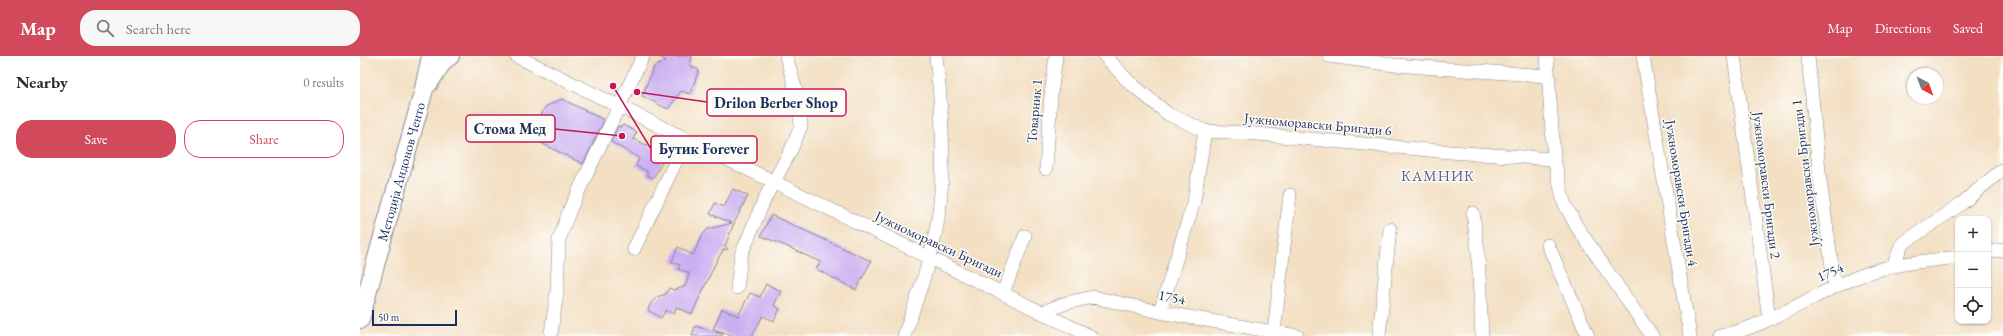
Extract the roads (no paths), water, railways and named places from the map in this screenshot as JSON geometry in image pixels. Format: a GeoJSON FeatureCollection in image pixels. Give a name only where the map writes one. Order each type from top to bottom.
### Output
{"type":"FeatureCollection","features":[{"type":"Feature","properties":{"kind":"main road"},"geometry":{"type":"LineString","coordinates":[[422,93],[444,60],[450,56]]}},
{"type":"Feature","properties":{"kind":"main road","name":"Методија Андонов Ченто"},"geometry":{"type":"LineString","coordinates":[[360,319],[365,286],[422,93],[427,61]]}},
{"type":"Feature","properties":{"kind":"street","name":"Јужноморавски Бригади"},"geometry":{"type":"LineString","coordinates":[[516,56],[1090,336]]}},
{"type":"Feature","properties":{"kind":"street"},"geometry":{"type":"LineString","coordinates":[[552,333],[557,292],[559,240],[570,209],[643,56]]}},
{"type":"Feature","properties":{"kind":"street"},"geometry":{"type":"LineString","coordinates":[[737,288],[741,255],[773,182],[791,150],[801,126],[798,101],[786,56]]}},
{"type":"Feature","properties":{"kind":"street"},"geometry":{"type":"LineString","coordinates":[[904,336],[929,258],[938,220],[943,174],[943,117],[936,56]]}},
{"type":"Feature","properties":{"kind":"street","name":"Товарник 1"},"geometry":{"type":"LineString","coordinates":[[1046,169],[1051,95],[1056,56]]}},
{"type":"Feature","properties":{"kind":"street","name":"Јужноморавски Бригади 6"},"geometry":{"type":"LineString","coordinates":[[1105,56],[1129,82],[1168,114],[1205,132],[1247,133],[1426,150],[1554,159]]}},
{"type":"Feature","properties":{"kind":"street"},"geometry":{"type":"LineString","coordinates":[[1329,56],[1394,65],[1547,76]]}},
{"type":"Feature","properties":{"kind":"street"},"geometry":{"type":"LineString","coordinates":[[1547,56],[1547,76],[1554,159],[1564,203],[1577,227],[1652,336]]}},
{"type":"Feature","properties":{"kind":"street","name":"Јужноморавски Бригади 4"},"geometry":{"type":"LineString","coordinates":[[1643,56],[1690,336]]}},
{"type":"Feature","properties":{"kind":"street","name":"Јужноморавски Бригади 2"},"geometry":{"type":"LineString","coordinates":[[1734,56],[1769,319]]}},
{"type":"Feature","properties":{"kind":"street","name":"Јужноморавски Бригади 1"},"geometry":{"type":"LineString","coordinates":[[1808,56],[1820,181],[1835,287]]}},
{"type":"Feature","properties":{"kind":"street"},"geometry":{"type":"LineString","coordinates":[[1160,312],[1194,201],[1205,132]]}},
{"type":"Feature","properties":{"kind":"street"},"geometry":{"type":"LineString","coordinates":[[634,250],[686,140]]}},
{"type":"Feature","properties":{"kind":"street"},"geometry":{"type":"LineString","coordinates":[[1893,266],[1902,244],[1961,204],[2003,169]]}},
{"type":"Feature","properties":{"kind":"street"},"geometry":{"type":"LineString","coordinates":[[1274,332],[1290,194]]}},
{"type":"Feature","properties":{"kind":"street"},"geometry":{"type":"LineString","coordinates":[[1473,213],[1478,252],[1482,336]]}},
{"type":"Feature","properties":{"kind":"street"},"geometry":{"type":"LineString","coordinates":[[1379,336],[1390,229]]}},
{"type":"Feature","properties":{"kind":"street"},"geometry":{"type":"LineString","coordinates":[[1003,293],[1026,236]]}},
{"type":"Feature","properties":{"kind":"street"},"geometry":{"type":"LineString","coordinates":[[1548,245],[1588,336]]}},
{"type":"Feature","properties":{"kind":"street"},"geometry":{"type":"LineString","coordinates":[[1991,252],[2003,250]]}},
{"type":"Feature","properties":{"kind":"street","name":"1754"},"geometry":{"type":"LineString","coordinates":[[1720,336],[1736,332],[1769,319],[1835,287],[1866,274],[1893,266],[1955,257]]}},
{"type":"Feature","properties":{"kind":"street","name":"1754"},"geometry":{"type":"LineString","coordinates":[[1043,312],[1066,303],[1093,297],[1160,312],[1297,336]]}},
{"type":"Feature","properties":{"kind":"place","name":"Бутик Forever"},"geometry":{"type":"Point","coordinates":[613,86]}},
{"type":"Feature","properties":{"kind":"place","name":"Drilon Berber Shop"},"geometry":{"type":"Point","coordinates":[637,92]}},
{"type":"Feature","properties":{"kind":"place","name":"Стома Мед"},"geometry":{"type":"Point","coordinates":[622,136]}},
{"type":"Feature","properties":{"kind":"district","name":"КАМНИК"},"geometry":{"type":"Point","coordinates":[1438,175]}}]}
